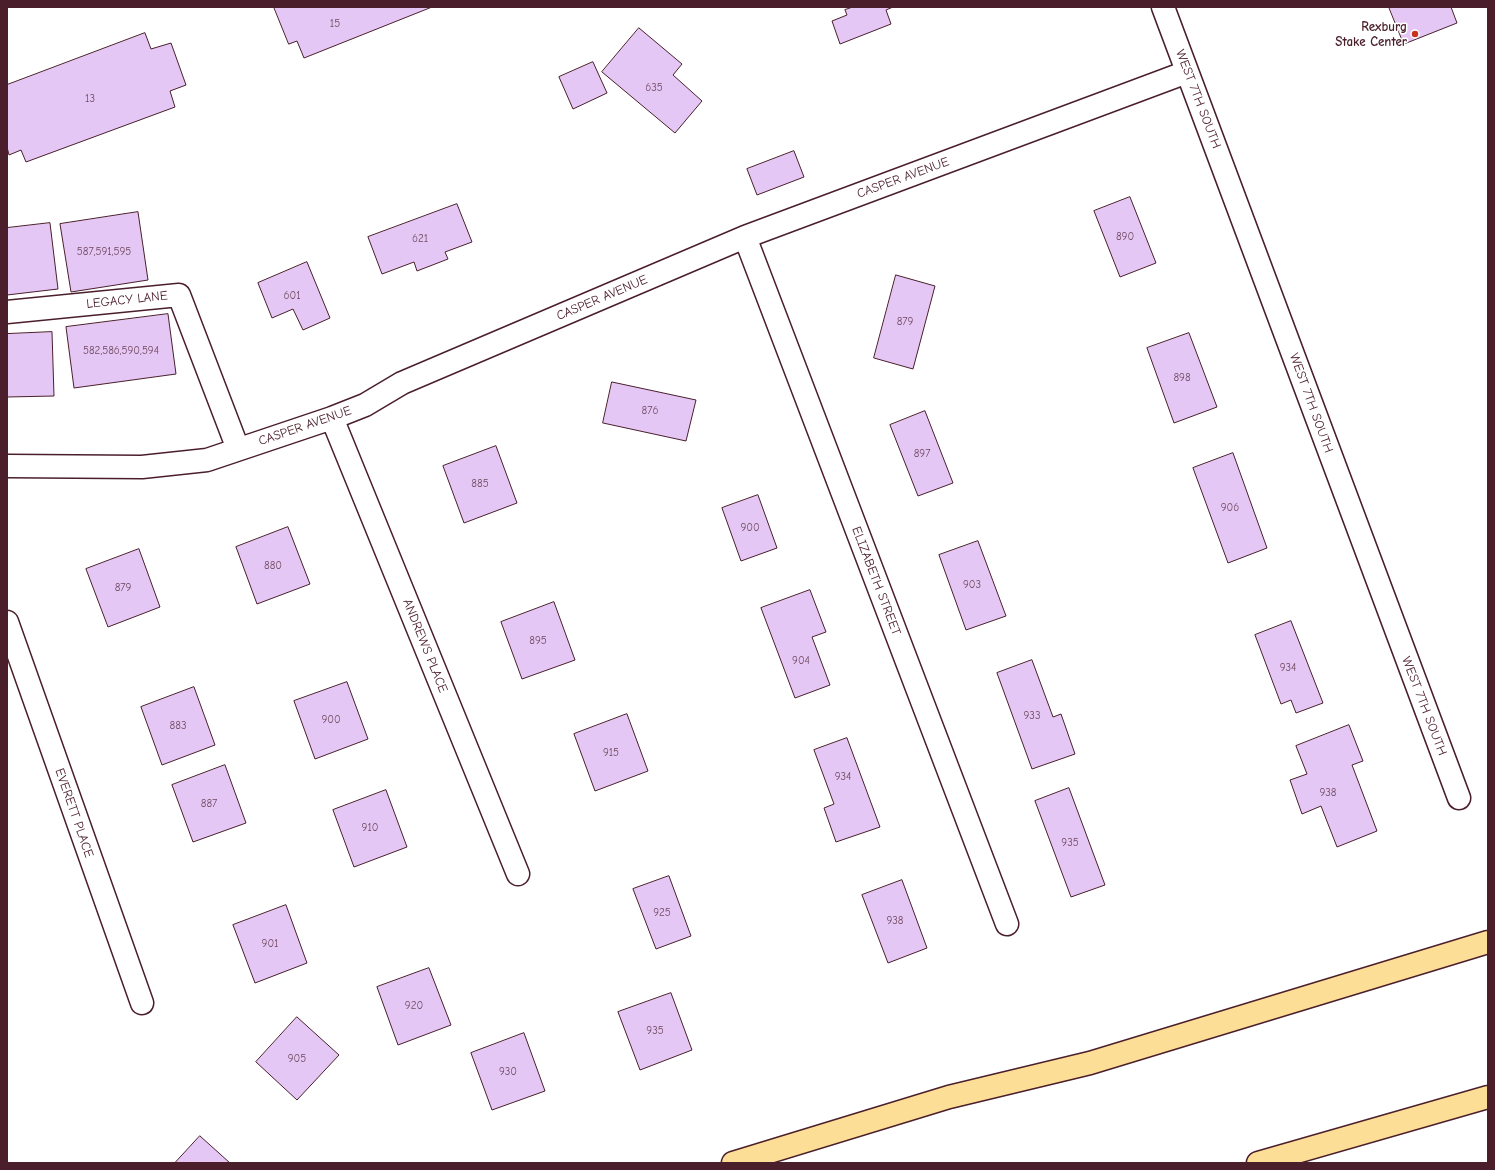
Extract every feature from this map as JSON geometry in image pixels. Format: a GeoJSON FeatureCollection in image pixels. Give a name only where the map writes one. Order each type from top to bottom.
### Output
{"type":"FeatureCollection","features":[{"type":"Feature","properties":{"kind":"highway"},"geometry":{"type":"LineString","coordinates":[[733,1163],[948,1097],[1090,1063],[1488,942]]}},
{"type":"Feature","properties":{"kind":"highway"},"geometry":{"type":"LineString","coordinates":[[1258,1163],[1488,1097]]}},
{"type":"Feature","properties":{"kind":"street","name":"WEST 7TH SOUTH"},"geometry":{"type":"LineString","coordinates":[[1163,7],[1458,798]]}},
{"type":"Feature","properties":{"kind":"street","name":"CASPER AVENUE"},"geometry":{"type":"LineString","coordinates":[[7,466],[142,467],[207,460],[332,418],[365,405],[402,383],[745,237],[1188,72]]}},
{"type":"Feature","properties":{"kind":"street","name":"ELIZABETH STREET"},"geometry":{"type":"LineString","coordinates":[[745,237],[1007,924]]}},
{"type":"Feature","properties":{"kind":"street","name":"LEGACY LANE"},"geometry":{"type":"LineString","coordinates":[[7,312],[179,295],[238,449]]}},
{"type":"Feature","properties":{"kind":"street","name":"ANDREWS PLACE"},"geometry":{"type":"LineString","coordinates":[[332,418],[518,874]]}},
{"type":"Feature","properties":{"kind":"street","name":"EVERETT PLACE"},"geometry":{"type":"LineString","coordinates":[[7,622],[142,1003]]}},
{"type":"Feature","properties":{"kind":"building"},"geometry":{"type":"Polygon","coordinates":[[[274,7],[432,7],[304,58],[297,41],[289,44],[274,7]]]}},
{"type":"Feature","properties":{"kind":"building"},"geometry":{"type":"Polygon","coordinates":[[[853,7],[893,7],[886,10],[891,24],[840,44],[832,21],[847,15],[845,10],[853,7]]]}},
{"type":"Feature","properties":{"kind":"building","name":"Rexburg Stake Center"},"geometry":{"type":"Polygon","coordinates":[[[1389,7],[1451,7],[1457,23],[1404,44],[1389,7]]]}},
{"type":"Feature","properties":{"kind":"building"},"geometry":{"type":"Polygon","coordinates":[[[639,28],[682,64],[673,75],[702,101],[675,133],[602,72],[639,28]]]}},
{"type":"Feature","properties":{"kind":"building"},"geometry":{"type":"Polygon","coordinates":[[[145,33],[151,49],[171,43],[186,85],[170,91],[175,107],[26,162],[21,150],[9,155],[7,147],[7,85],[145,33]]]}},
{"type":"Feature","properties":{"kind":"building"},"geometry":{"type":"Polygon","coordinates":[[[593,62],[607,93],[573,109],[559,77],[593,62]]]}},
{"type":"Feature","properties":{"kind":"building"},"geometry":{"type":"Polygon","coordinates":[[[794,151],[804,177],[757,195],[747,169],[794,151]]]}},
{"type":"Feature","properties":{"kind":"building"},"geometry":{"type":"Polygon","coordinates":[[[1130,197],[1156,263],[1120,277],[1094,211],[1130,197]]]}},
{"type":"Feature","properties":{"kind":"building"},"geometry":{"type":"Polygon","coordinates":[[[457,204],[472,242],[445,252],[448,259],[417,271],[414,262],[382,274],[368,237],[457,204]]]}},
{"type":"Feature","properties":{"kind":"building"},"geometry":{"type":"Polygon","coordinates":[[[138,212],[148,280],[71,292],[60,224],[138,212]]]}},
{"type":"Feature","properties":{"kind":"building"},"geometry":{"type":"Polygon","coordinates":[[[50,223],[58,289],[7,295],[7,228],[50,223]]]}},
{"type":"Feature","properties":{"kind":"building"},"geometry":{"type":"Polygon","coordinates":[[[307,262],[330,318],[303,330],[293,309],[272,318],[258,283],[307,262]]]}},
{"type":"Feature","properties":{"kind":"building"},"geometry":{"type":"Polygon","coordinates":[[[896,275],[935,286],[913,369],[874,358],[896,275]]]}},
{"type":"Feature","properties":{"kind":"building"},"geometry":{"type":"Polygon","coordinates":[[[168,314],[176,374],[74,388],[66,327],[168,314]]]}},
{"type":"Feature","properties":{"kind":"building"},"geometry":{"type":"Polygon","coordinates":[[[52,332],[54,396],[7,397],[7,334],[52,332]]]}},
{"type":"Feature","properties":{"kind":"building"},"geometry":{"type":"Polygon","coordinates":[[[1189,333],[1217,407],[1174,423],[1147,348],[1189,333]]]}},
{"type":"Feature","properties":{"kind":"building"},"geometry":{"type":"Polygon","coordinates":[[[612,382],[696,400],[686,441],[603,423],[612,382]]]}},
{"type":"Feature","properties":{"kind":"building"},"geometry":{"type":"Polygon","coordinates":[[[925,411],[953,483],[918,496],[890,425],[925,411]]]}},
{"type":"Feature","properties":{"kind":"building"},"geometry":{"type":"Polygon","coordinates":[[[496,446],[517,503],[464,523],[443,466],[496,446]]]}},
{"type":"Feature","properties":{"kind":"building"},"geometry":{"type":"Polygon","coordinates":[[[1233,453],[1267,548],[1228,563],[1193,468],[1233,453]]]}},
{"type":"Feature","properties":{"kind":"building"},"geometry":{"type":"Polygon","coordinates":[[[758,495],[777,548],[741,561],[722,508],[758,495]]]}},
{"type":"Feature","properties":{"kind":"building"},"geometry":{"type":"Polygon","coordinates":[[[288,527],[310,584],[257,604],[236,547],[288,527]]]}},
{"type":"Feature","properties":{"kind":"building"},"geometry":{"type":"Polygon","coordinates":[[[978,541],[1006,616],[966,630],[939,555],[978,541]]]}},
{"type":"Feature","properties":{"kind":"building"},"geometry":{"type":"Polygon","coordinates":[[[139,549],[160,607],[108,627],[86,569],[139,549]]]}},
{"type":"Feature","properties":{"kind":"building"},"geometry":{"type":"Polygon","coordinates":[[[810,590],[826,632],[812,637],[830,685],[795,698],[761,608],[810,590]]]}},
{"type":"Feature","properties":{"kind":"building"},"geometry":{"type":"Polygon","coordinates":[[[554,602],[575,660],[522,679],[501,622],[554,602]]]}},
{"type":"Feature","properties":{"kind":"building"},"geometry":{"type":"Polygon","coordinates":[[[1291,621],[1323,703],[1296,713],[1291,700],[1281,704],[1255,635],[1291,621]]]}},
{"type":"Feature","properties":{"kind":"building"},"geometry":{"type":"Polygon","coordinates":[[[1032,660],[1053,717],[1061,714],[1075,754],[1032,769],[997,673],[1032,660]]]}},
{"type":"Feature","properties":{"kind":"building"},"geometry":{"type":"Polygon","coordinates":[[[347,682],[368,739],[315,759],[294,701],[347,682]]]}},
{"type":"Feature","properties":{"kind":"building"},"geometry":{"type":"Polygon","coordinates":[[[194,687],[215,745],[162,765],[141,707],[194,687]]]}},
{"type":"Feature","properties":{"kind":"building"},"geometry":{"type":"Polygon","coordinates":[[[627,714],[648,771],[595,791],[574,734],[627,714]]]}},
{"type":"Feature","properties":{"kind":"building"},"geometry":{"type":"Polygon","coordinates":[[[1349,725],[1363,761],[1352,765],[1377,831],[1337,847],[1321,806],[1302,814],[1290,780],[1307,774],[1296,746],[1349,725]]]}},
{"type":"Feature","properties":{"kind":"building"},"geometry":{"type":"Polygon","coordinates":[[[847,738],[880,827],[836,842],[824,808],[834,804],[814,750],[847,738]]]}},
{"type":"Feature","properties":{"kind":"building"},"geometry":{"type":"Polygon","coordinates":[[[225,765],[246,823],[193,842],[172,785],[225,765]]]}},
{"type":"Feature","properties":{"kind":"building"},"geometry":{"type":"Polygon","coordinates":[[[1069,788],[1105,885],[1071,897],[1035,801],[1069,788]]]}},
{"type":"Feature","properties":{"kind":"building"},"geometry":{"type":"Polygon","coordinates":[[[386,790],[407,847],[354,867],[333,810],[386,790]]]}},
{"type":"Feature","properties":{"kind":"building"},"geometry":{"type":"Polygon","coordinates":[[[669,876],[691,936],[656,949],[633,889],[669,876]]]}},
{"type":"Feature","properties":{"kind":"building"},"geometry":{"type":"Polygon","coordinates":[[[902,880],[927,948],[888,963],[862,895],[902,880]]]}},
{"type":"Feature","properties":{"kind":"building"},"geometry":{"type":"Polygon","coordinates":[[[286,905],[307,963],[255,983],[233,925],[286,905]]]}},
{"type":"Feature","properties":{"kind":"building"},"geometry":{"type":"Polygon","coordinates":[[[429,968],[451,1025],[398,1045],[377,987],[429,968]]]}},
{"type":"Feature","properties":{"kind":"building"},"geometry":{"type":"Polygon","coordinates":[[[671,993],[692,1050],[640,1070],[618,1012],[671,993]]]}},
{"type":"Feature","properties":{"kind":"building"},"geometry":{"type":"Polygon","coordinates":[[[297,1017],[339,1055],[297,1100],[256,1062],[297,1017]]]}},
{"type":"Feature","properties":{"kind":"building"},"geometry":{"type":"Polygon","coordinates":[[[524,1033],[545,1091],[492,1110],[471,1053],[524,1033]]]}},
{"type":"Feature","properties":{"kind":"building"},"geometry":{"type":"Polygon","coordinates":[[[200,1136],[230,1163],[175,1163],[200,1136]]]}},
{"type":"Feature","properties":{"kind":"place","name":"Rexburg Stake Center"},"geometry":{"type":"Point","coordinates":[1415,34]}}]}
